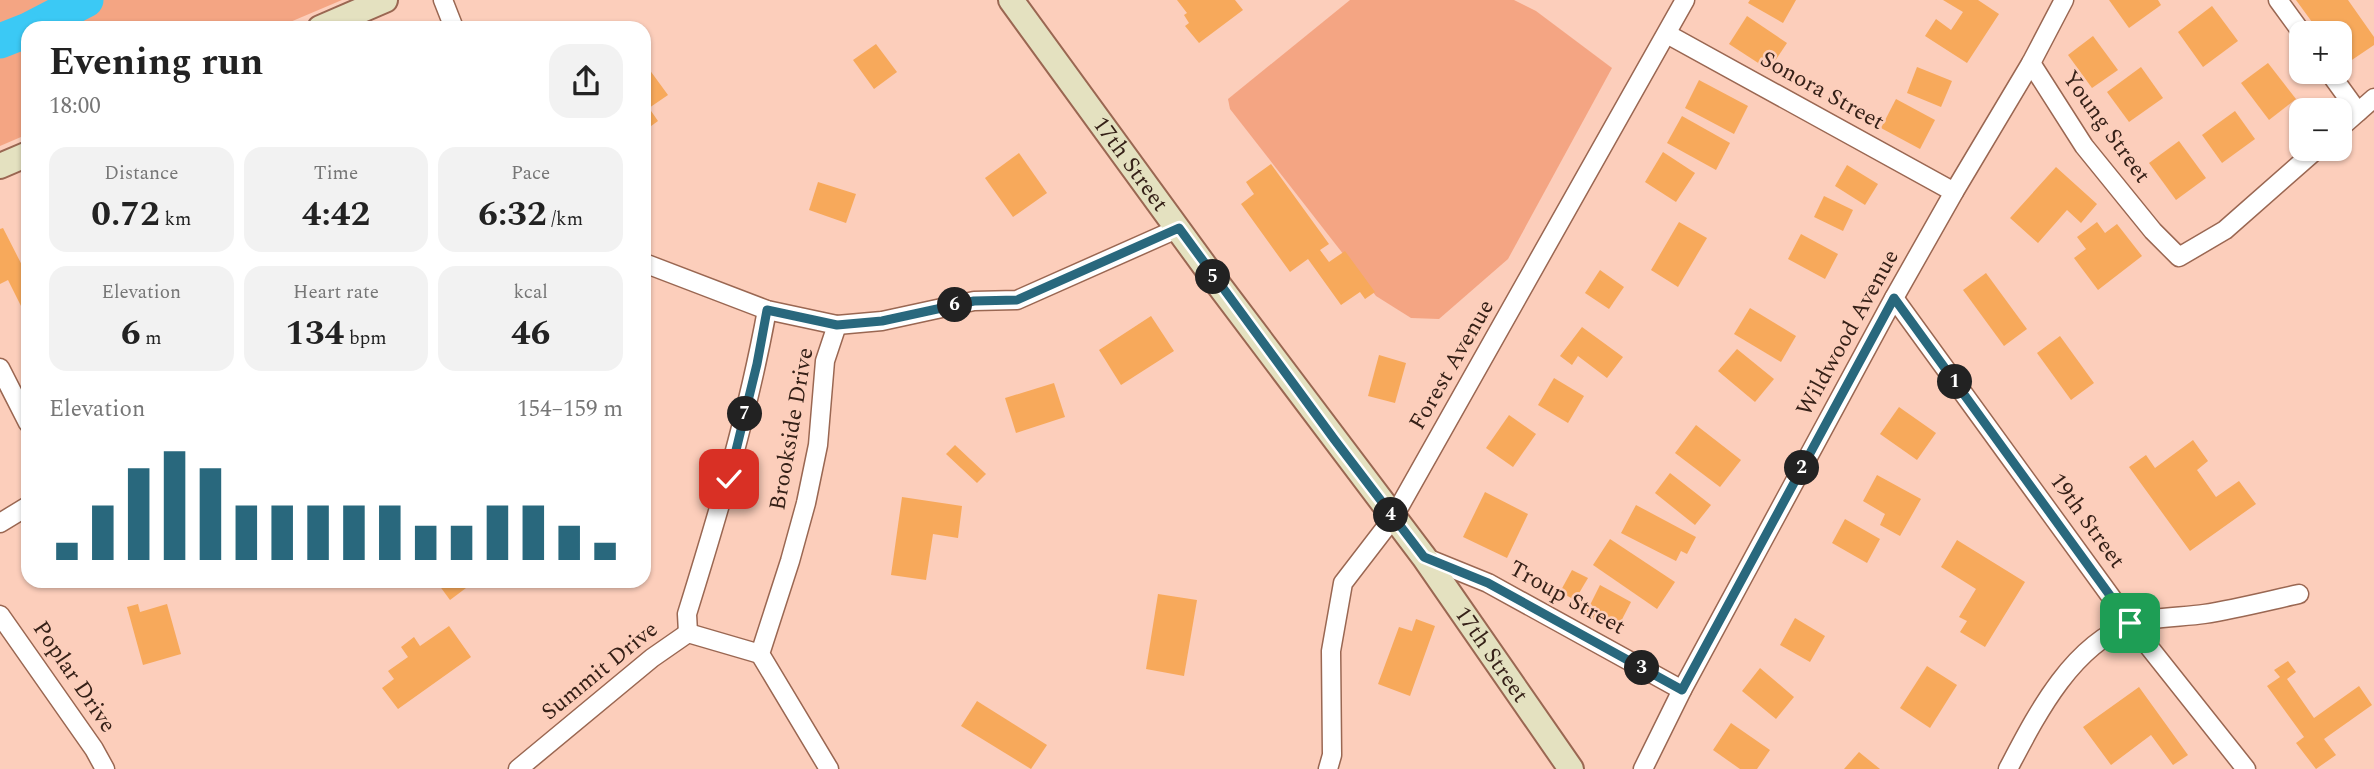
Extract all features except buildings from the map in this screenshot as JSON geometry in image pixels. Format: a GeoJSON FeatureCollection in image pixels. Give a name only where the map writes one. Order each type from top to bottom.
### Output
{"type":"FeatureCollection","features":[{"type":"Feature","properties":{"kind":"street"},"geometry":{"type":"LineString","coordinates":[[336,21],[385,0]]}},
{"type":"Feature","properties":{"kind":"street"},"geometry":{"type":"LineString","coordinates":[[443,0],[451,21]]}},
{"type":"Feature","properties":{"kind":"street","name":"17th Street"},"geometry":{"type":"LineString","coordinates":[[1011,0],[1215,280],[1424,557],[1571,769]]}},
{"type":"Feature","properties":{"kind":"street","name":"Forest Avenue"},"geometry":{"type":"LineString","coordinates":[[1328,769],[1332,755],[1331,651],[1343,583],[1393,518],[1685,0]]}},
{"type":"Feature","properties":{"kind":"street","name":"Wildwood Avenue"},"geometry":{"type":"LineString","coordinates":[[1643,769],[1682,690],[1894,298],[2031,63],[2064,0]]}},
{"type":"Feature","properties":{"kind":"street"},"geometry":{"type":"LineString","coordinates":[[2278,0],[2293,21]]}},
{"type":"Feature","properties":{"kind":"street","name":"Sonora Street"},"geometry":{"type":"LineString","coordinates":[[1667,34],[1954,192]]}},
{"type":"Feature","properties":{"kind":"street","name":"Young Street"},"geometry":{"type":"LineString","coordinates":[[2031,63],[2084,146],[2179,257],[2225,230],[2303,161]]}},
{"type":"Feature","properties":{"kind":"street"},"geometry":{"type":"LineString","coordinates":[[2338,84],[2358,112]]}},
{"type":"Feature","properties":{"kind":"street"},"geometry":{"type":"LineString","coordinates":[[2352,117],[2374,98]]}},
{"type":"Feature","properties":{"kind":"street"},"geometry":{"type":"LineString","coordinates":[[0,166],[21,157]]}},
{"type":"Feature","properties":{"kind":"street"},"geometry":{"type":"LineString","coordinates":[[651,266],[767,310],[837,325],[882,321],[974,301],[1017,300],[1179,228]]}},
{"type":"Feature","properties":{"kind":"street","name":"19th Street"},"geometry":{"type":"LineString","coordinates":[[1894,298],[2130,623],[2246,769]]}},
{"type":"Feature","properties":{"kind":"street","name":"Brookside Drive"},"geometry":{"type":"LineString","coordinates":[[688,633],[687,614],[729,479],[767,310]]}},
{"type":"Feature","properties":{"kind":"street","name":"Brookside Drive"},"geometry":{"type":"LineString","coordinates":[[760,654],[806,503],[818,445],[825,361],[837,325]]}},
{"type":"Feature","properties":{"kind":"street"},"geometry":{"type":"LineString","coordinates":[[0,368],[21,409]]}},
{"type":"Feature","properties":{"kind":"street"},"geometry":{"type":"LineString","coordinates":[[0,523],[21,510]]}},
{"type":"Feature","properties":{"kind":"street","name":"Troup Street"},"geometry":{"type":"LineString","coordinates":[[1424,557],[1488,583],[1682,690]]}},
{"type":"Feature","properties":{"kind":"street"},"geometry":{"type":"LineString","coordinates":[[2008,769],[2043,703],[2071,666],[2099,642],[2130,623],[2207,614],[2299,594]]}},
{"type":"Feature","properties":{"kind":"street","name":"Poplar Drive"},"geometry":{"type":"LineString","coordinates":[[0,615],[105,769]]}},
{"type":"Feature","properties":{"kind":"street","name":"Summit Drive"},"geometry":{"type":"LineString","coordinates":[[517,769],[652,658],[688,633],[760,654]]}},
{"type":"Feature","properties":{"kind":"street"},"geometry":{"type":"LineString","coordinates":[[760,654],[829,769]]}},
{"type":"Feature","properties":{"kind":"shaded area"},"geometry":{"type":"Polygon","coordinates":[[[0,0],[342,0],[292,21],[21,21],[21,137],[0,146],[0,0]]]}},
{"type":"Feature","properties":{"kind":"shaded area"},"geometry":{"type":"Polygon","coordinates":[[[1350,0],[1514,0],[1536,11],[1612,68],[1508,259],[1439,319],[1411,318],[1376,296],[1230,109],[1228,99],[1350,0]]]}},
{"type":"Feature","properties":{"kind":"waterway"},"geometry":{"type":"LineString","coordinates":[[46,21],[86,0]]}},
{"type":"Feature","properties":{"kind":"waterway"},"geometry":{"type":"LineString","coordinates":[[0,41],[21,33]]}},
{"type":"Feature","properties":{"kind":"route"},"geometry":{"type":"LineString","coordinates":[[729,479],[767,310],[837,325],[882,321],[974,301],[1017,300],[1179,228],[1215,280],[1424,557],[1488,583],[1682,690],[1894,298],[2130,623]]}}]}
